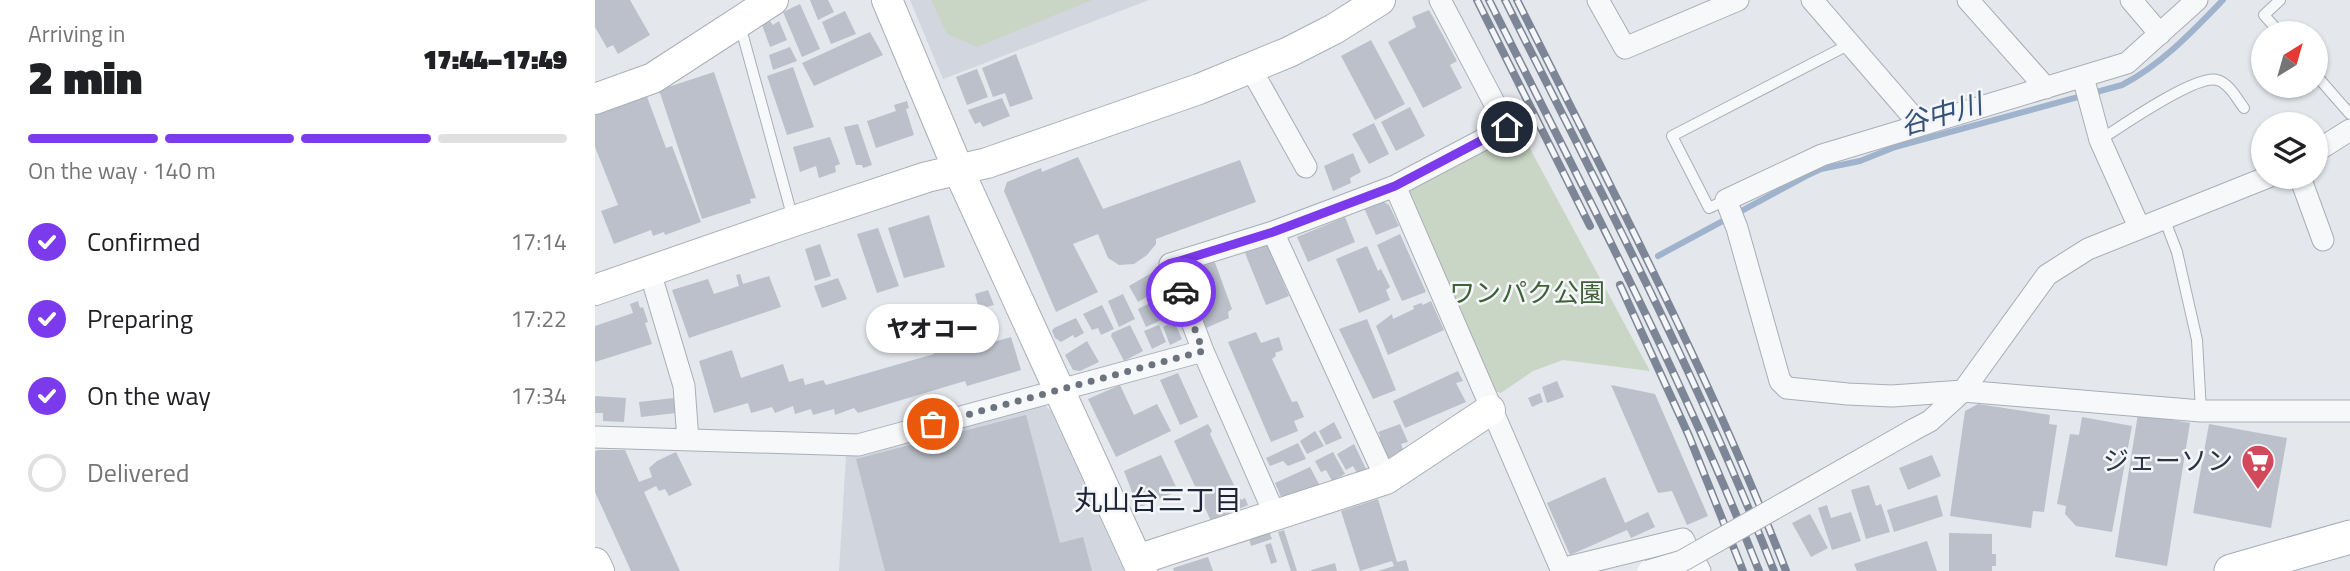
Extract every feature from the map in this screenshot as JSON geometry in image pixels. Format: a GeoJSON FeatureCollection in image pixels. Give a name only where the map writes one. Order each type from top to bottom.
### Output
{"type":"FeatureCollection","features":[{"type":"Feature","properties":{"kind":"main road"},"geometry":{"type":"LineString","coordinates":[[2231,571],[2350,537]]}},
{"type":"Feature","properties":{"kind":"main road"},"geometry":{"type":"LineString","coordinates":[[2313,571],[2350,561]]}},
{"type":"Feature","properties":{"kind":"street"},"geometry":{"type":"LineString","coordinates":[[595,99],[653,78],[734,11],[773,0]]}},
{"type":"Feature","properties":{"kind":"street"},"geometry":{"type":"LineString","coordinates":[[887,0],[958,169],[1139,566],[1275,515],[1386,479],[1490,410]]}},
{"type":"Feature","properties":{"kind":"street"},"geometry":{"type":"LineString","coordinates":[[595,290],[927,177],[987,163],[1095,127],[1251,68],[1333,29],[1380,0]]}},
{"type":"Feature","properties":{"kind":"street"},"geometry":{"type":"LineString","coordinates":[[1275,515],[1203,351],[1170,264],[1273,232],[1395,186],[1507,127],[1440,0]]}},
{"type":"Feature","properties":{"kind":"street"},"geometry":{"type":"LineString","coordinates":[[1598,0],[1625,48],[1729,2]]}},
{"type":"Feature","properties":{"kind":"street"},"geometry":{"type":"LineString","coordinates":[[1812,0],[1920,125]]}},
{"type":"Feature","properties":{"kind":"street"},"geometry":{"type":"LineString","coordinates":[[1968,0],[2046,88]]}},
{"type":"Feature","properties":{"kind":"street"},"geometry":{"type":"LineString","coordinates":[[2131,0],[2160,34]]}},
{"type":"Feature","properties":{"kind":"street"},"geometry":{"type":"LineString","coordinates":[[2197,0],[2127,64],[2087,89],[2046,88],[1822,155],[1726,200],[1737,228],[1780,381],[1787,388],[1848,394],[1892,396],[1963,391],[2201,411],[2350,411]]}},
{"type":"Feature","properties":{"kind":"street"},"geometry":{"type":"LineString","coordinates":[[1251,68],[1306,167]]}},
{"type":"Feature","properties":{"kind":"street"},"geometry":{"type":"LineString","coordinates":[[2087,89],[2100,140],[2139,227]]}},
{"type":"Feature","properties":{"kind":"street"},"geometry":{"type":"LineString","coordinates":[[2328,144],[2350,130]]}},
{"type":"Feature","properties":{"kind":"street"},"geometry":{"type":"LineString","coordinates":[[1649,571],[1682,561],[1930,421],[1963,391],[2047,275],[2088,249],[2251,184]]}},
{"type":"Feature","properties":{"kind":"street"},"geometry":{"type":"LineString","coordinates":[[1395,186],[1490,410],[1562,570],[1683,539],[1700,571]]}},
{"type":"Feature","properties":{"kind":"street"},"geometry":{"type":"LineString","coordinates":[[2304,189],[2323,240]]}},
{"type":"Feature","properties":{"kind":"street"},"geometry":{"type":"LineString","coordinates":[[1273,232],[1386,479]]}},
{"type":"Feature","properties":{"kind":"street"},"geometry":{"type":"LineString","coordinates":[[650,272],[684,386],[688,440]]}},
{"type":"Feature","properties":{"kind":"street"},"geometry":{"type":"LineString","coordinates":[[595,438],[858,445],[1203,351]]}},
{"type":"Feature","properties":{"kind":"street"},"geometry":{"type":"LineString","coordinates":[[595,563],[599,571]]}},
{"type":"Feature","properties":{"kind":"lane"},"geometry":{"type":"LineString","coordinates":[[2269,21],[2264,15],[2280,0]]}},
{"type":"Feature","properties":{"kind":"lane"},"geometry":{"type":"LineString","coordinates":[[734,11],[794,221]]}},
{"type":"Feature","properties":{"kind":"lane"},"geometry":{"type":"LineString","coordinates":[[1726,200],[1709,208],[1672,136],[1850,44]]}},
{"type":"Feature","properties":{"kind":"lane"},"geometry":{"type":"LineString","coordinates":[[2100,140],[2169,97],[2204,80],[2217,80],[2228,86],[2244,108]]}},
{"type":"Feature","properties":{"kind":"lane"},"geometry":{"type":"LineString","coordinates":[[2328,89],[2350,114]]}},
{"type":"Feature","properties":{"kind":"lane"},"geometry":{"type":"LineString","coordinates":[[2164,218],[2177,252],[2197,340],[2201,411]]}},
{"type":"Feature","properties":{"kind":"shaded area"},"geometry":{"type":"Polygon","coordinates":[[[910,0],[1149,0],[943,79],[910,0]]]}},
{"type":"Feature","properties":{"kind":"shaded area"},"geometry":{"type":"Polygon","coordinates":[[[1044,404],[1051,411],[1124,571],[839,571],[846,456],[1044,404]]]}},
{"type":"Feature","properties":{"kind":"green space"},"geometry":{"type":"Polygon","coordinates":[[[931,0],[1092,0],[977,47],[947,34],[931,0]]]}},
{"type":"Feature","properties":{"kind":"green space","name":"ワンパク公園"},"geometry":{"type":"Polygon","coordinates":[[[1520,130],[1650,371],[1563,360],[1533,371],[1501,393],[1492,390],[1407,194],[1410,187],[1520,130]]]}},
{"type":"Feature","properties":{"kind":"building"},"geometry":{"type":"Polygon","coordinates":[[[595,0],[630,0],[650,35],[618,54],[613,45],[607,48],[595,27],[595,0]]]}},
{"type":"Feature","properties":{"kind":"building"},"geometry":{"type":"Polygon","coordinates":[[[810,0],[828,0],[834,12],[818,20],[810,0]]]}},
{"type":"Feature","properties":{"kind":"building"},"geometry":{"type":"Polygon","coordinates":[[[800,4],[820,49],[802,57],[783,12],[800,4]]]}},
{"type":"Feature","properties":{"kind":"building"},"geometry":{"type":"Polygon","coordinates":[[[1429,10],[1457,61],[1450,65],[1462,88],[1423,108],[1388,42],[1416,27],[1412,17],[1429,10]]]}},
{"type":"Feature","properties":{"kind":"building"},"geometry":{"type":"Polygon","coordinates":[[[845,11],[856,34],[831,44],[822,22],[845,11]]]}},
{"type":"Feature","properties":{"kind":"building"},"geometry":{"type":"Polygon","coordinates":[[[769,20],[773,25],[779,21],[787,40],[770,47],[761,22],[769,20]]]}},
{"type":"Feature","properties":{"kind":"building"},"geometry":{"type":"Polygon","coordinates":[[[870,32],[883,55],[814,86],[802,63],[870,32]]]}},
{"type":"Feature","properties":{"kind":"building"},"geometry":{"type":"Polygon","coordinates":[[[1371,40],[1405,104],[1375,120],[1341,56],[1371,40]]]}},
{"type":"Feature","properties":{"kind":"building"},"geometry":{"type":"Polygon","coordinates":[[[790,47],[797,61],[773,70],[769,55],[790,47]]]}},
{"type":"Feature","properties":{"kind":"building"},"geometry":{"type":"Polygon","coordinates":[[[1016,54],[1033,99],[1010,107],[1005,93],[993,97],[982,68],[1016,54]]]}},
{"type":"Feature","properties":{"kind":"building"},"geometry":{"type":"Polygon","coordinates":[[[793,67],[814,127],[787,135],[767,76],[793,67]]]}},
{"type":"Feature","properties":{"kind":"building"},"geometry":{"type":"Polygon","coordinates":[[[977,69],[988,97],[967,105],[956,77],[977,69]]]}},
{"type":"Feature","properties":{"kind":"building"},"geometry":{"type":"Polygon","coordinates":[[[714,72],[756,198],[750,199],[751,203],[702,219],[659,90],[714,72]]]}},
{"type":"Feature","properties":{"kind":"building"},"geometry":{"type":"Polygon","coordinates":[[[646,94],[666,148],[672,146],[701,222],[665,235],[664,232],[653,236],[651,230],[614,244],[601,211],[618,205],[595,147],[595,114],[646,94]]]}},
{"type":"Feature","properties":{"kind":"building"},"geometry":{"type":"Polygon","coordinates":[[[1002,98],[1010,116],[983,127],[980,122],[975,124],[968,110],[1002,98]]]}},
{"type":"Feature","properties":{"kind":"building"},"geometry":{"type":"Polygon","coordinates":[[[907,101],[909,108],[906,109],[914,135],[876,148],[867,121],[896,111],[894,105],[907,101]]]}},
{"type":"Feature","properties":{"kind":"building"},"geometry":{"type":"Polygon","coordinates":[[[1410,107],[1425,136],[1396,151],[1381,122],[1410,107]]]}},
{"type":"Feature","properties":{"kind":"building"},"geometry":{"type":"Polygon","coordinates":[[[1374,123],[1389,154],[1369,164],[1352,134],[1374,123]]]}},
{"type":"Feature","properties":{"kind":"building"},"geometry":{"type":"Polygon","coordinates":[[[858,124],[872,165],[863,168],[862,165],[856,165],[844,127],[858,124]]]}},
{"type":"Feature","properties":{"kind":"building"},"geometry":{"type":"Polygon","coordinates":[[[830,137],[840,164],[835,166],[836,172],[819,178],[816,166],[800,172],[793,147],[830,137]]]}},
{"type":"Feature","properties":{"kind":"building"},"geometry":{"type":"Polygon","coordinates":[[[1353,153],[1361,172],[1350,178],[1351,183],[1333,191],[1324,166],[1353,153]]]}},
{"type":"Feature","properties":{"kind":"building"},"geometry":{"type":"Polygon","coordinates":[[[1078,157],[1103,209],[1240,160],[1256,202],[1156,239],[1156,244],[1147,255],[1134,264],[1119,265],[1108,258],[1098,234],[1073,244],[1098,292],[1056,312],[1004,191],[1007,182],[1041,168],[1042,172],[1078,157]]]}},
{"type":"Feature","properties":{"kind":"building"},"geometry":{"type":"Polygon","coordinates":[[[1382,201],[1389,205],[1399,226],[1376,235],[1364,208],[1382,201]]]}},
{"type":"Feature","properties":{"kind":"building"},"geometry":{"type":"Polygon","coordinates":[[[929,215],[945,267],[904,278],[888,228],[929,215]]]}},
{"type":"Feature","properties":{"kind":"building"},"geometry":{"type":"Polygon","coordinates":[[[1345,217],[1355,242],[1308,262],[1297,237],[1345,217]]]}},
{"type":"Feature","properties":{"kind":"building"},"geometry":{"type":"Polygon","coordinates":[[[878,228],[899,286],[877,293],[857,234],[878,228]]]}},
{"type":"Feature","properties":{"kind":"building"},"geometry":{"type":"Polygon","coordinates":[[[1400,234],[1426,292],[1402,301],[1377,245],[1400,234]]]}},
{"type":"Feature","properties":{"kind":"building"},"geometry":{"type":"Polygon","coordinates":[[[820,244],[831,276],[815,281],[805,249],[820,244]]]}},
{"type":"Feature","properties":{"kind":"building"},"geometry":{"type":"Polygon","coordinates":[[[1267,244],[1289,296],[1266,305],[1245,253],[1267,244]]]}},
{"type":"Feature","properties":{"kind":"building"},"geometry":{"type":"Polygon","coordinates":[[[1367,246],[1378,271],[1381,269],[1390,287],[1386,290],[1390,300],[1359,313],[1336,259],[1367,246]]]}},
{"type":"Feature","properties":{"kind":"building"},"geometry":{"type":"Polygon","coordinates":[[[1214,260],[1232,309],[1228,312],[1229,318],[1206,328],[1184,271],[1214,260]]]}},
{"type":"Feature","properties":{"kind":"building"},"geometry":{"type":"Polygon","coordinates":[[[1155,271],[1165,286],[1138,302],[1129,286],[1155,271]]]}},
{"type":"Feature","properties":{"kind":"building"},"geometry":{"type":"Polygon","coordinates":[[[740,274],[743,284],[769,276],[781,307],[689,338],[672,290],[708,279],[714,294],[739,286],[736,275],[740,274]]]}},
{"type":"Feature","properties":{"kind":"building"},"geometry":{"type":"Polygon","coordinates":[[[838,278],[847,299],[822,308],[814,286],[838,278]]]}},
{"type":"Feature","properties":{"kind":"building"},"geometry":{"type":"Polygon","coordinates":[[[988,290],[994,305],[979,309],[975,294],[988,290]]]}},
{"type":"Feature","properties":{"kind":"building"},"geometry":{"type":"Polygon","coordinates":[[[1123,294],[1135,319],[1119,327],[1108,301],[1123,294]]]}},
{"type":"Feature","properties":{"kind":"building"},"geometry":{"type":"Polygon","coordinates":[[[1160,298],[1170,316],[1146,327],[1138,309],[1160,298]]]}},
{"type":"Feature","properties":{"kind":"building"},"geometry":{"type":"Polygon","coordinates":[[[638,301],[648,322],[645,323],[652,344],[595,362],[595,326],[633,313],[630,304],[638,301]]]}},
{"type":"Feature","properties":{"kind":"building"},"geometry":{"type":"Polygon","coordinates":[[[1431,301],[1444,330],[1388,355],[1376,326],[1392,314],[1393,319],[1414,309],[1413,306],[1431,301]]]}},
{"type":"Feature","properties":{"kind":"building"},"geometry":{"type":"Polygon","coordinates":[[[1102,305],[1114,329],[1101,335],[1098,328],[1092,330],[1083,314],[1102,305]]]}},
{"type":"Feature","properties":{"kind":"building"},"geometry":{"type":"Polygon","coordinates":[[[942,313],[950,339],[958,337],[962,351],[1011,337],[1021,370],[967,386],[965,381],[858,413],[854,408],[835,415],[834,409],[813,415],[811,409],[795,414],[793,406],[775,413],[772,407],[751,413],[748,403],[714,413],[699,361],[732,350],[741,378],[783,364],[789,382],[803,378],[805,385],[823,380],[826,385],[934,354],[924,318],[942,313]]]}},
{"type":"Feature","properties":{"kind":"building"},"geometry":{"type":"Polygon","coordinates":[[[1076,318],[1084,333],[1075,338],[1073,335],[1061,342],[1055,338],[1052,331],[1054,328],[1076,318]]]}},
{"type":"Feature","properties":{"kind":"building"},"geometry":{"type":"Polygon","coordinates":[[[1367,319],[1396,390],[1373,399],[1339,329],[1367,319]]]}},
{"type":"Feature","properties":{"kind":"building"},"geometry":{"type":"Polygon","coordinates":[[[1174,321],[1182,339],[1170,345],[1163,327],[1174,321]]]}},
{"type":"Feature","properties":{"kind":"building"},"geometry":{"type":"Polygon","coordinates":[[[1130,325],[1143,351],[1124,361],[1111,336],[1130,325]]]}},
{"type":"Feature","properties":{"kind":"building"},"geometry":{"type":"Polygon","coordinates":[[[1159,325],[1166,342],[1152,349],[1144,331],[1159,325]]]}},
{"type":"Feature","properties":{"kind":"building"},"geometry":{"type":"Polygon","coordinates":[[[1256,332],[1261,343],[1279,337],[1283,350],[1275,353],[1276,356],[1272,359],[1292,402],[1297,401],[1304,417],[1294,421],[1298,431],[1271,442],[1228,342],[1256,332]]]}},
{"type":"Feature","properties":{"kind":"building"},"geometry":{"type":"Polygon","coordinates":[[[1087,341],[1099,362],[1080,371],[1073,370],[1065,355],[1087,341]]]}},
{"type":"Feature","properties":{"kind":"building"},"geometry":{"type":"Polygon","coordinates":[[[1458,371],[1463,381],[1456,383],[1466,402],[1405,428],[1393,401],[1458,371]]]}},
{"type":"Feature","properties":{"kind":"building"},"geometry":{"type":"Polygon","coordinates":[[[1178,373],[1198,417],[1180,425],[1160,380],[1178,373]]]}},
{"type":"Feature","properties":{"kind":"building"},"geometry":{"type":"Polygon","coordinates":[[[1557,381],[1564,397],[1547,403],[1542,387],[1557,381]]]}},
{"type":"Feature","properties":{"kind":"building"},"geometry":{"type":"Polygon","coordinates":[[[1120,385],[1134,415],[1157,404],[1171,431],[1116,457],[1088,399],[1120,385]]]}},
{"type":"Feature","properties":{"kind":"building"},"geometry":{"type":"Polygon","coordinates":[[[1611,385],[1655,394],[1708,516],[1687,525],[1672,491],[1658,493],[1611,385]]]}},
{"type":"Feature","properties":{"kind":"building"},"geometry":{"type":"Polygon","coordinates":[[[1540,393],[1543,402],[1532,407],[1528,398],[1540,393]]]}},
{"type":"Feature","properties":{"kind":"building"},"geometry":{"type":"Polygon","coordinates":[[[595,396],[626,398],[624,422],[603,421],[603,413],[595,413],[595,396]]]}},
{"type":"Feature","properties":{"kind":"building"},"geometry":{"type":"Polygon","coordinates":[[[674,398],[676,413],[641,417],[639,402],[674,398]]]}},
{"type":"Feature","properties":{"kind":"building"},"geometry":{"type":"Polygon","coordinates":[[[1978,404],[2050,415],[2049,424],[2057,425],[2044,512],[2033,511],[2031,528],[1950,516],[1965,411],[1978,404]]]}},
{"type":"Feature","properties":{"kind":"building"},"geometry":{"type":"Polygon","coordinates":[[[2138,414],[2190,423],[2167,566],[2115,557],[2138,414]]]}},
{"type":"Feature","properties":{"kind":"building"},"geometry":{"type":"Polygon","coordinates":[[[1026,415],[1060,543],[1083,537],[1092,571],[885,571],[856,459],[1026,415]]]}},
{"type":"Feature","properties":{"kind":"building"},"geometry":{"type":"Polygon","coordinates":[[[2082,417],[2132,426],[2112,532],[2076,526],[2065,514],[2066,506],[2057,504],[2070,434],[2079,435],[2082,417]]]}},
{"type":"Feature","properties":{"kind":"building"},"geometry":{"type":"Polygon","coordinates":[[[1334,422],[1342,438],[1326,445],[1319,431],[1334,422]]]}},
{"type":"Feature","properties":{"kind":"building"},"geometry":{"type":"Polygon","coordinates":[[[1208,424],[1212,431],[1210,434],[1241,500],[1245,498],[1248,505],[1211,521],[1174,441],[1208,424]]]}},
{"type":"Feature","properties":{"kind":"building"},"geometry":{"type":"Polygon","coordinates":[[[1400,424],[1408,442],[1401,444],[1404,452],[1385,459],[1378,432],[1400,424]]]}},
{"type":"Feature","properties":{"kind":"building"},"geometry":{"type":"Polygon","coordinates":[[[2209,424],[2287,438],[2271,528],[2193,513],[2209,424]]]}},
{"type":"Feature","properties":{"kind":"building"},"geometry":{"type":"Polygon","coordinates":[[[1315,431],[1324,446],[1307,454],[1300,441],[1315,431]]]}},
{"type":"Feature","properties":{"kind":"building"},"geometry":{"type":"Polygon","coordinates":[[[1298,443],[1306,459],[1288,466],[1283,461],[1270,466],[1266,458],[1298,443]]]}},
{"type":"Feature","properties":{"kind":"building"},"geometry":{"type":"Polygon","coordinates":[[[1354,444],[1366,469],[1357,473],[1353,466],[1346,470],[1337,454],[1354,444]]]}},
{"type":"Feature","properties":{"kind":"building"},"geometry":{"type":"Polygon","coordinates":[[[625,450],[639,482],[652,477],[649,468],[657,461],[676,452],[692,485],[669,496],[665,489],[659,491],[656,486],[644,492],[680,571],[631,571],[595,492],[595,451],[625,450]]]}},
{"type":"Feature","properties":{"kind":"building"},"geometry":{"type":"Polygon","coordinates":[[[1333,452],[1345,474],[1332,481],[1326,470],[1321,472],[1315,461],[1333,452]]]}},
{"type":"Feature","properties":{"kind":"building"},"geometry":{"type":"Polygon","coordinates":[[[1161,455],[1178,491],[1138,508],[1124,471],[1161,455]]]}},
{"type":"Feature","properties":{"kind":"building"},"geometry":{"type":"Polygon","coordinates":[[[1932,455],[1941,476],[1908,490],[1899,468],[1932,455]]]}},
{"type":"Feature","properties":{"kind":"building"},"geometry":{"type":"Polygon","coordinates":[[[1310,467],[1320,486],[1308,493],[1305,489],[1282,499],[1275,483],[1310,467]]]}},
{"type":"Feature","properties":{"kind":"building"},"geometry":{"type":"Polygon","coordinates":[[[1605,477],[1625,523],[1648,512],[1655,527],[1631,538],[1627,530],[1570,555],[1547,503],[1605,477]]]}},
{"type":"Feature","properties":{"kind":"building"},"geometry":{"type":"Polygon","coordinates":[[[1869,485],[1876,506],[1881,504],[1890,532],[1866,539],[1851,490],[1869,485]]]}},
{"type":"Feature","properties":{"kind":"building"},"geometry":{"type":"Polygon","coordinates":[[[1937,495],[1943,516],[1894,532],[1887,510],[1937,495]]]}},
{"type":"Feature","properties":{"kind":"building"},"geometry":{"type":"Polygon","coordinates":[[[1378,499],[1397,562],[1406,560],[1409,571],[1378,571],[1394,566],[1392,561],[1360,571],[1341,511],[1378,499]]]}},
{"type":"Feature","properties":{"kind":"building"},"geometry":{"type":"Polygon","coordinates":[[[1827,505],[1831,518],[1851,512],[1861,541],[1832,550],[1818,508],[1827,505]]]}},
{"type":"Feature","properties":{"kind":"building"},"geometry":{"type":"Polygon","coordinates":[[[1810,514],[1828,548],[1811,557],[1792,523],[1810,514]]]}},
{"type":"Feature","properties":{"kind":"building"},"geometry":{"type":"Polygon","coordinates":[[[1284,530],[1297,571],[1291,571],[1278,532],[1284,530]]]}},
{"type":"Feature","properties":{"kind":"building"},"geometry":{"type":"Polygon","coordinates":[[[1269,531],[1272,539],[1251,546],[1249,538],[1269,531]]]}},
{"type":"Feature","properties":{"kind":"building"},"geometry":{"type":"Polygon","coordinates":[[[1949,533],[1992,534],[1992,554],[1996,554],[1996,566],[1992,566],[1992,571],[1949,571],[1949,533]]]}},
{"type":"Feature","properties":{"kind":"building"},"geometry":{"type":"Polygon","coordinates":[[[1927,541],[1937,571],[1857,571],[1854,564],[1927,541]]]}},
{"type":"Feature","properties":{"kind":"building"},"geometry":{"type":"Polygon","coordinates":[[[1271,543],[1277,562],[1271,564],[1265,545],[1271,543]]]}},
{"type":"Feature","properties":{"kind":"building"},"geometry":{"type":"Polygon","coordinates":[[[1208,557],[1213,571],[1174,571],[1173,568],[1208,557]]]}},
{"type":"Feature","properties":{"kind":"building"},"geometry":{"type":"Polygon","coordinates":[[[1335,563],[1337,571],[1311,571],[1311,570],[1335,563]]]}},
{"type":"Feature","properties":{"kind":"waterway","name":"谷中川"},"geometry":{"type":"LineString","coordinates":[[1658,256],[1821,169],[1860,161],[1895,147],[2122,85],[2150,68],[2223,0]]}},
{"type":"Feature","properties":{"kind":"railway"},"geometry":{"type":"LineString","coordinates":[[1477,0],[1590,226]]}},
{"type":"Feature","properties":{"kind":"railway"},"geometry":{"type":"LineString","coordinates":[[1489,0],[1665,354],[1759,571]]}},
{"type":"Feature","properties":{"kind":"railway"},"geometry":{"type":"LineString","coordinates":[[1505,0],[1680,354],[1774,571]]}},
{"type":"Feature","properties":{"kind":"railway"},"geometry":{"type":"LineString","coordinates":[[1517,0],[1692,354],[1786,571]]}},
{"type":"Feature","properties":{"kind":"railway"},"geometry":{"type":"LineString","coordinates":[[1620,285],[1689,436],[1743,571]]}},
{"type":"Feature","properties":{"kind":"way so far"},"geometry":{"type":"LineString","coordinates":[[933,424],[1203,351],[1181,292]]}},
{"type":"Feature","properties":{"kind":"place","name":"ヤオコー"},"geometry":{"type":"Point","coordinates":[933,424]}},
{"type":"Feature","properties":{"kind":"place","name":"ジェーソン"},"geometry":{"type":"Point","coordinates":[2258,491]}},
{"type":"Feature","properties":{"kind":"district","name":"丸山台三丁目"},"geometry":{"type":"Point","coordinates":[1158,500]}},
{"type":"Feature","properties":{"kind":"route"},"geometry":{"type":"LineString","coordinates":[[1181,292],[1170,264],[1273,232],[1395,186],[1507,127]]}}]}
